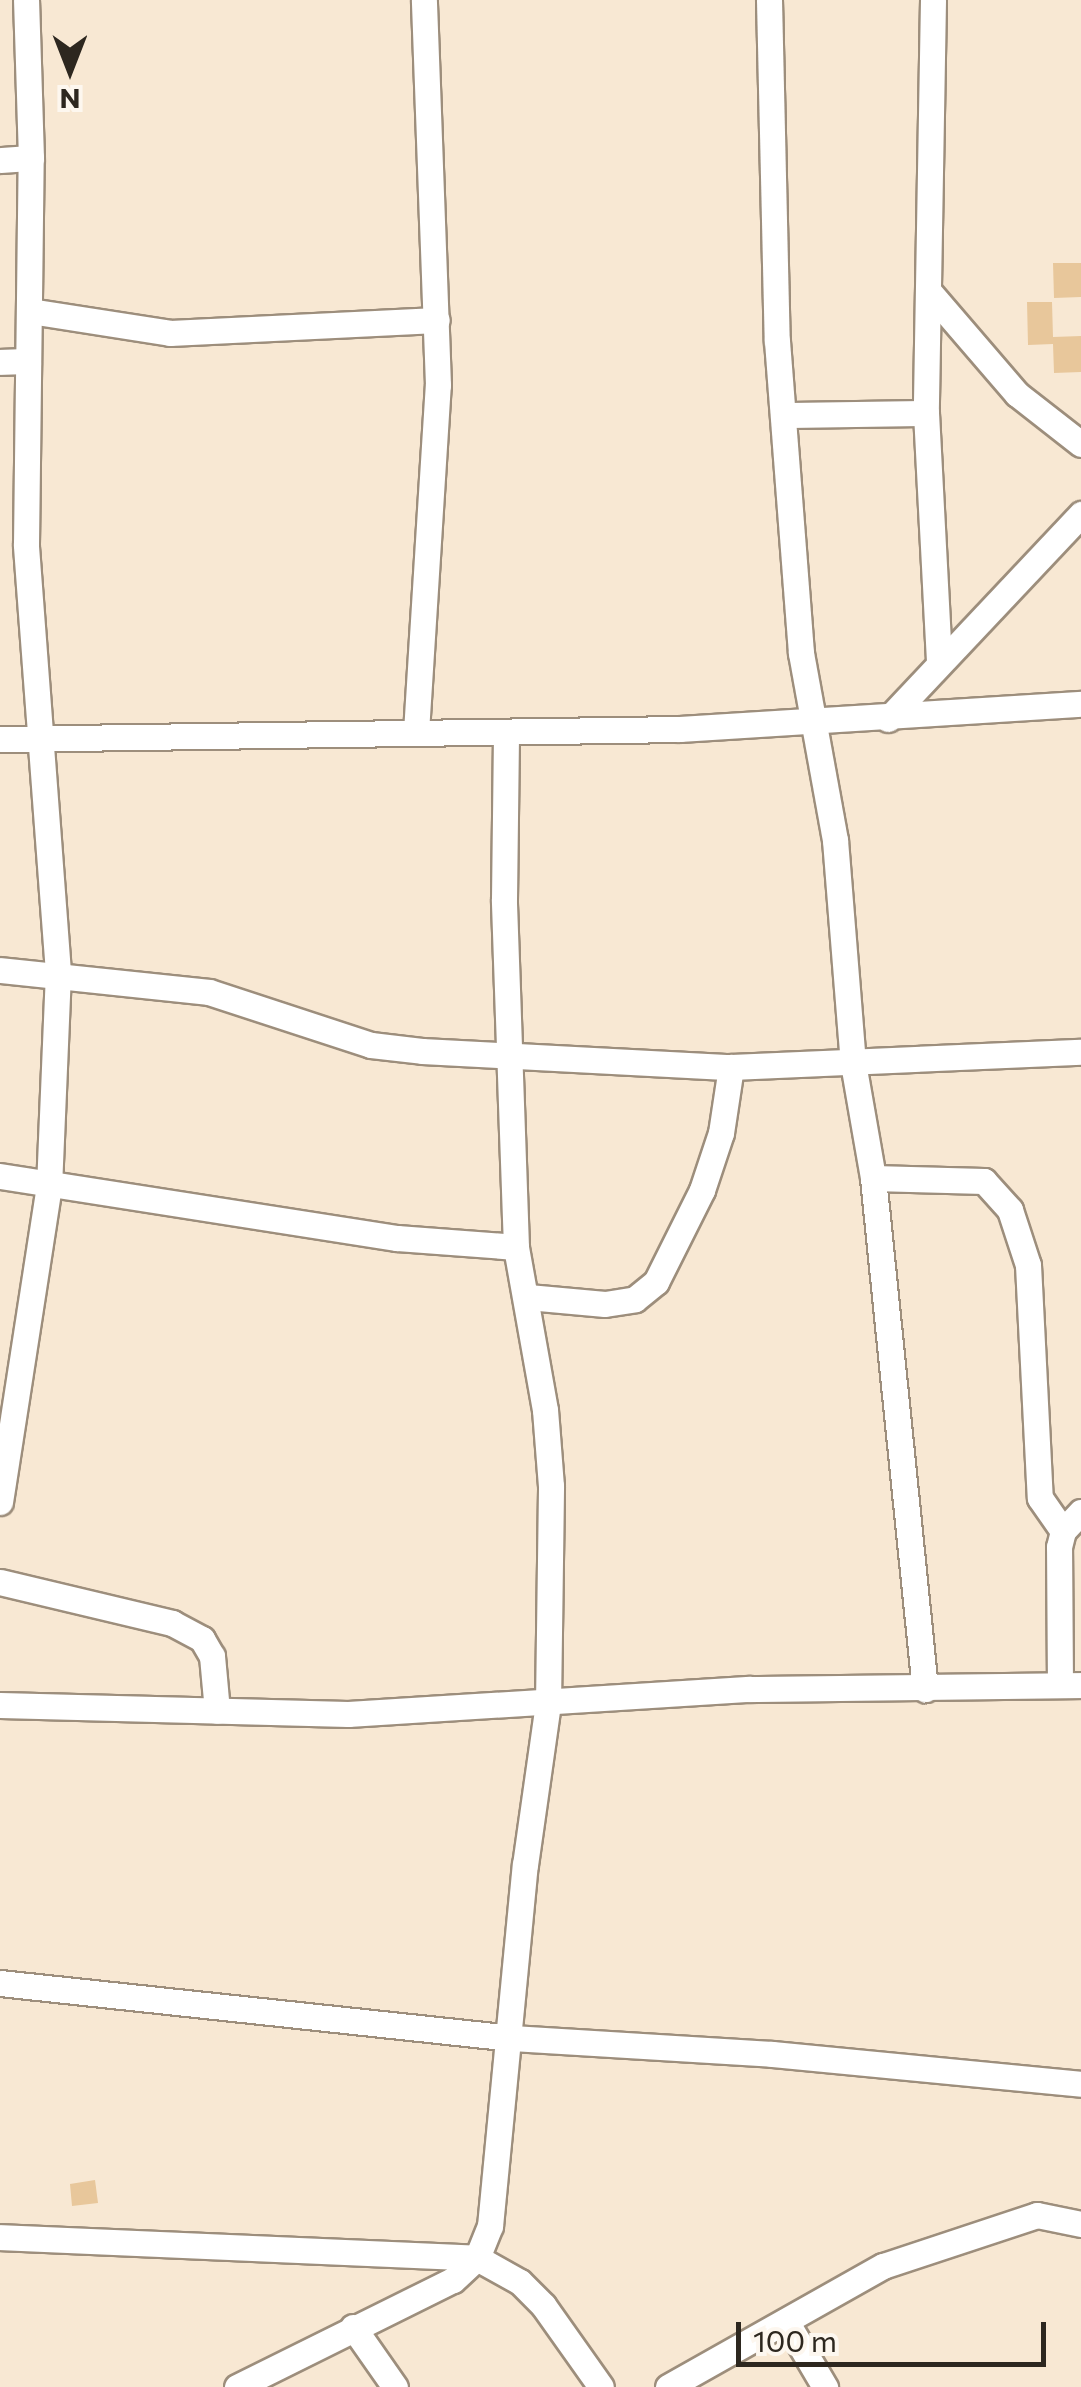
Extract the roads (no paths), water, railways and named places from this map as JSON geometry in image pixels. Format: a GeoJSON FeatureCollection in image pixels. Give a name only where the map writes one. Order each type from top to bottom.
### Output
{"type":"FeatureCollection","features":[{"type":"Feature","properties":{"kind":"street"},"geometry":{"type":"LineString","coordinates":[[0,1502],[7,1417],[49,1187],[58,972],[26,544],[32,158],[26,0]]}},
{"type":"Feature","properties":{"kind":"street"},"geometry":{"type":"LineString","coordinates":[[416,732],[437,320],[424,0]]}},
{"type":"Feature","properties":{"kind":"street"},"geometry":{"type":"LineString","coordinates":[[769,0],[785,415],[800,654],[835,840],[853,1062],[873,1178],[924,1689]]}},
{"type":"Feature","properties":{"kind":"street"},"geometry":{"type":"LineString","coordinates":[[933,0],[926,413],[939,663]]}},
{"type":"Feature","properties":{"kind":"street"},"geometry":{"type":"LineString","coordinates":[[0,160],[32,158]]}},
{"type":"Feature","properties":{"kind":"street"},"geometry":{"type":"LineString","coordinates":[[931,294],[1017,394],[1081,444]]}},
{"type":"Feature","properties":{"kind":"street"},"geometry":{"type":"LineString","coordinates":[[30,311],[170,334],[437,320]]}},
{"type":"Feature","properties":{"kind":"street"},"geometry":{"type":"LineString","coordinates":[[0,362],[28,361]]}},
{"type":"Feature","properties":{"kind":"street"},"geometry":{"type":"LineString","coordinates":[[785,415],[926,413]]}},
{"type":"Feature","properties":{"kind":"street"},"geometry":{"type":"LineString","coordinates":[[888,719],[1081,514]]}},
{"type":"Feature","properties":{"kind":"street"},"geometry":{"type":"LineString","coordinates":[[0,546],[26,544]]}},
{"type":"Feature","properties":{"kind":"street"},"geometry":{"type":"LineString","coordinates":[[0,739],[506,732],[811,718],[888,719],[1081,704]]}},
{"type":"Feature","properties":{"kind":"street"},"geometry":{"type":"LineString","coordinates":[[238,2387],[453,2280],[477,2258],[490,2226],[512,2038],[525,1865],[548,1704],[551,1486],[528,1298],[516,1247],[508,1051],[506,732]]}},
{"type":"Feature","properties":{"kind":"street"},"geometry":{"type":"LineString","coordinates":[[0,970],[58,972],[208,992],[371,1045],[731,1067],[1081,1052]]}},
{"type":"Feature","properties":{"kind":"street"},"geometry":{"type":"LineString","coordinates":[[528,1298],[604,1304],[635,1300],[656,1282],[702,1190],[722,1133],[731,1067]]}},
{"type":"Feature","properties":{"kind":"street"},"geometry":{"type":"LineString","coordinates":[[0,1176],[49,1187],[397,1238],[516,1247]]}},
{"type":"Feature","properties":{"kind":"street"},"geometry":{"type":"LineString","coordinates":[[0,1705],[348,1714],[750,1689],[1070,1685],[1063,1531],[1040,1498],[1028,1264],[1010,1210],[984,1181],[873,1178]]}},
{"type":"Feature","properties":{"kind":"street"},"geometry":{"type":"LineString","coordinates":[[1063,1531],[1081,1512]]}},
{"type":"Feature","properties":{"kind":"street"},"geometry":{"type":"LineString","coordinates":[[0,1582],[172,1623],[202,1639],[212,1656],[217,1711]]}},
{"type":"Feature","properties":{"kind":"street"},"geometry":{"type":"LineString","coordinates":[[0,1983],[512,2038],[772,2054],[1081,2084]]}},
{"type":"Feature","properties":{"kind":"street"},"geometry":{"type":"LineString","coordinates":[[668,2387],[883,2266],[1037,2215],[1081,2224]]}},
{"type":"Feature","properties":{"kind":"street"},"geometry":{"type":"LineString","coordinates":[[0,2237],[477,2258],[520,2282],[543,2305],[601,2387]]}},
{"type":"Feature","properties":{"kind":"street"},"geometry":{"type":"LineString","coordinates":[[786,2322],[826,2387]]}},
{"type":"Feature","properties":{"kind":"street"},"geometry":{"type":"LineString","coordinates":[[353,2327],[395,2387]]}}]}
